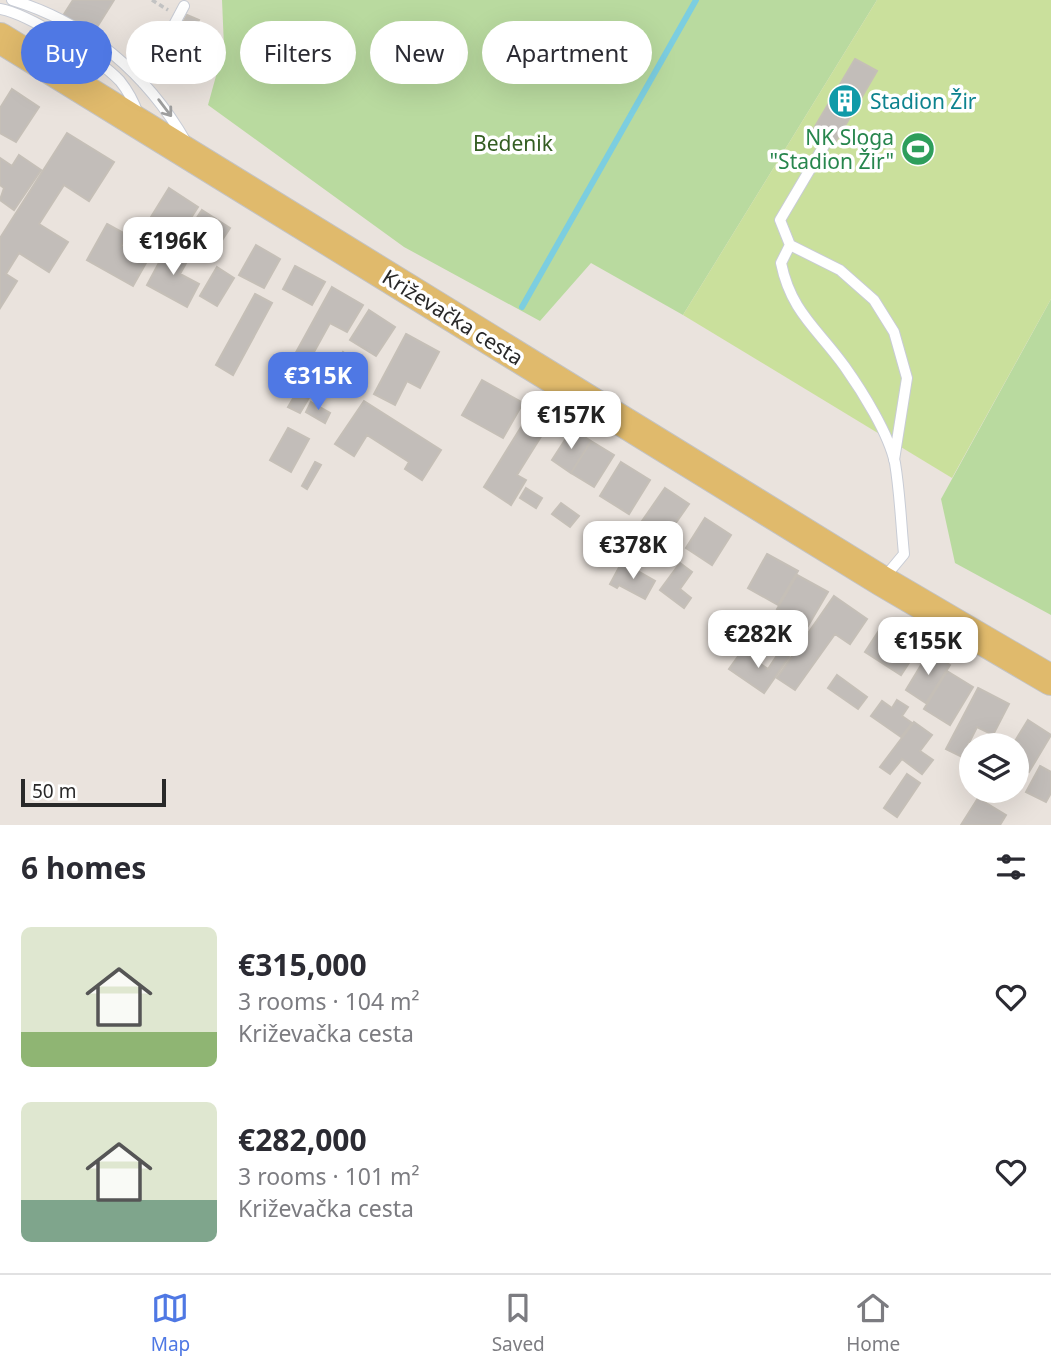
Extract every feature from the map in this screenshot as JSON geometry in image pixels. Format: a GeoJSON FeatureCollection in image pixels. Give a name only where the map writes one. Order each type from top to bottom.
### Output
{"type":"FeatureCollection","features":[{"type":"Feature","properties":{"kind":"main road","name":"Križevačka cesta"},"geometry":{"type":"LineString","coordinates":[[0,38],[882,581],[1051,680]]}},
{"type":"Feature","properties":{"kind":"lane"},"geometry":{"type":"LineString","coordinates":[[12,0],[42,9],[101,44],[126,64]]}},
{"type":"Feature","properties":{"kind":"lane"},"geometry":{"type":"LineString","coordinates":[[176,21],[184,6]]}},
{"type":"Feature","properties":{"kind":"lane"},"geometry":{"type":"LineString","coordinates":[[0,9],[30,20],[92,57],[120,82],[134,103],[141,125]]}},
{"type":"Feature","properties":{"kind":"lane"},"geometry":{"type":"LineString","coordinates":[[144,84],[173,120],[195,158]]}},
{"type":"Feature","properties":{"kind":"lane"},"geometry":{"type":"LineString","coordinates":[[825,144],[780,220],[790,245],[840,270],[874,300],[894,332],[906,378],[894,460]]}},
{"type":"Feature","properties":{"kind":"lane"},"geometry":{"type":"LineString","coordinates":[[790,245],[781,263],[785,283],[801,314],[845,367],[884,433],[894,460],[904,554],[882,581]]}},
{"type":"Feature","properties":{"kind":"green space","name":"Bedenik"},"geometry":{"type":"Polygon","coordinates":[[[222,0],[877,0],[683,315],[591,263],[540,321],[404,247],[208,105],[214,84],[226,84],[226,21],[223,21],[222,0]]]}},
{"type":"Feature","properties":{"kind":"green space","name":"NK Sloga \"Stadion Žir\""},"geometry":{"type":"Polygon","coordinates":[[[877,0],[1051,0],[1051,299],[952,478],[683,315],[877,0]]]}},
{"type":"Feature","properties":{"kind":"green space"},"geometry":{"type":"Polygon","coordinates":[[[1051,299],[1051,615],[955,563],[941,499],[1051,299]]]}},
{"type":"Feature","properties":{"kind":"building"},"geometry":{"type":"Polygon","coordinates":[[[73,0],[114,0],[101,21],[60,21],[73,0]]]}},
{"type":"Feature","properties":{"kind":"building"},"geometry":{"type":"Polygon","coordinates":[[[187,15],[199,20],[198,21],[184,21],[187,15]]]}},
{"type":"Feature","properties":{"kind":"building","name":"Stadion Žir"},"geometry":{"type":"Polygon","coordinates":[[[855,59],[877,71],[835,143],[813,130],[855,59]]]}},
{"type":"Feature","properties":{"kind":"building"},"geometry":{"type":"Polygon","coordinates":[[[12,89],[39,107],[16,142],[0,133],[0,108],[12,89]]]}},
{"type":"Feature","properties":{"kind":"building"},"geometry":{"type":"Polygon","coordinates":[[[67,133],[114,162],[89,201],[64,185],[39,224],[68,242],[49,272],[19,253],[6,274],[17,281],[0,308],[0,238],[67,133]]]}},
{"type":"Feature","properties":{"kind":"building"},"geometry":{"type":"Polygon","coordinates":[[[19,155],[41,170],[14,210],[0,200],[4,188],[0,185],[0,158],[12,166],[19,155]]]}},
{"type":"Feature","properties":{"kind":"building"},"geometry":{"type":"Polygon","coordinates":[[[169,188],[198,207],[179,236],[151,217],[169,188]]]}},
{"type":"Feature","properties":{"kind":"building"},"geometry":{"type":"Polygon","coordinates":[[[202,210],[230,228],[211,257],[183,239],[202,210]]]}},
{"type":"Feature","properties":{"kind":"building"},"geometry":{"type":"Polygon","coordinates":[[[107,224],[127,235],[121,246],[131,251],[135,245],[151,254],[133,286],[87,260],[107,224]]]}},
{"type":"Feature","properties":{"kind":"building"},"geometry":{"type":"Polygon","coordinates":[[[169,244],[190,256],[180,274],[199,284],[187,307],[147,285],[169,244]]]}},
{"type":"Feature","properties":{"kind":"building"},"geometry":{"type":"Polygon","coordinates":[[[256,245],[280,259],[264,288],[239,275],[256,245]]]}},
{"type":"Feature","properties":{"kind":"building"},"geometry":{"type":"Polygon","coordinates":[[[295,266],[325,282],[312,305],[283,289],[295,266]]]}},
{"type":"Feature","properties":{"kind":"building"},"geometry":{"type":"Polygon","coordinates":[[[217,267],[234,278],[217,306],[200,296],[217,267]]]}},
{"type":"Feature","properties":{"kind":"building"},"geometry":{"type":"Polygon","coordinates":[[[332,287],[363,305],[347,332],[330,323],[303,372],[289,365],[332,287]]]}},
{"type":"Feature","properties":{"kind":"building"},"geometry":{"type":"Polygon","coordinates":[[[255,294],[272,303],[233,375],[216,365],[255,294]]]}},
{"type":"Feature","properties":{"kind":"building"},"geometry":{"type":"Polygon","coordinates":[[[369,310],[395,327],[376,356],[350,340],[369,310]]]}},
{"type":"Feature","properties":{"kind":"building"},"geometry":{"type":"Polygon","coordinates":[[[406,334],[439,352],[420,388],[407,381],[395,405],[374,394],[406,334]]]}},
{"type":"Feature","properties":{"kind":"building"},"geometry":{"type":"Polygon","coordinates":[[[343,352],[353,359],[347,368],[336,362],[343,352]]]}},
{"type":"Feature","properties":{"kind":"building"},"geometry":{"type":"Polygon","coordinates":[[[321,357],[330,362],[319,381],[310,375],[321,357]]]}},
{"type":"Feature","properties":{"kind":"building"},"geometry":{"type":"Polygon","coordinates":[[[482,380],[523,403],[503,438],[462,415],[482,380]]]}},
{"type":"Feature","properties":{"kind":"building"},"geometry":{"type":"Polygon","coordinates":[[[298,390],[310,396],[300,413],[288,407],[298,390]]]}},
{"type":"Feature","properties":{"kind":"building"},"geometry":{"type":"Polygon","coordinates":[[[364,401],[441,450],[422,480],[405,469],[409,462],[367,435],[354,456],[335,444],[364,401]]]}},
{"type":"Feature","properties":{"kind":"building"},"geometry":{"type":"Polygon","coordinates":[[[311,402],[330,413],[325,423],[306,412],[311,402]]]}},
{"type":"Feature","properties":{"kind":"building"},"geometry":{"type":"Polygon","coordinates":[[[531,411],[550,422],[517,475],[526,480],[511,505],[484,487],[531,411]]]}},
{"type":"Feature","properties":{"kind":"building"},"geometry":{"type":"Polygon","coordinates":[[[288,428],[309,439],[291,472],[270,460],[288,428]]]}},
{"type":"Feature","properties":{"kind":"building"},"geometry":{"type":"Polygon","coordinates":[[[572,429],[591,441],[571,473],[552,460],[572,429]]]}},
{"type":"Feature","properties":{"kind":"building"},"geometry":{"type":"Polygon","coordinates":[[[591,441],[614,455],[594,487],[571,473],[591,441]]]}},
{"type":"Feature","properties":{"kind":"building"},"geometry":{"type":"Polygon","coordinates":[[[315,462],[321,465],[307,489],[302,486],[315,462]]]}},
{"type":"Feature","properties":{"kind":"building"},"geometry":{"type":"Polygon","coordinates":[[[621,462],[650,480],[629,514],[600,496],[621,462]]]}},
{"type":"Feature","properties":{"kind":"building"},"geometry":{"type":"Polygon","coordinates":[[[526,488],[542,498],[536,508],[520,498],[526,488]]]}},
{"type":"Feature","properties":{"kind":"building"},"geometry":{"type":"Polygon","coordinates":[[[665,488],[689,504],[661,544],[645,533],[633,549],[626,544],[665,488]]]}},
{"type":"Feature","properties":{"kind":"building"},"geometry":{"type":"Polygon","coordinates":[[[561,503],[579,516],[570,527],[552,514],[561,503]]]}},
{"type":"Feature","properties":{"kind":"building"},"geometry":{"type":"Polygon","coordinates":[[[705,518],[731,535],[712,565],[686,548],[705,518]]]}},
{"type":"Feature","properties":{"kind":"building"},"geometry":{"type":"Polygon","coordinates":[[[767,554],[798,571],[778,605],[748,588],[767,554]]]}},
{"type":"Feature","properties":{"kind":"building"},"geometry":{"type":"Polygon","coordinates":[[[622,562],[655,581],[645,599],[619,585],[617,588],[610,584],[622,562]]]}},
{"type":"Feature","properties":{"kind":"building"},"geometry":{"type":"Polygon","coordinates":[[[680,563],[692,572],[680,589],[691,598],[684,608],[660,590],[680,563]]]}},
{"type":"Feature","properties":{"kind":"building"},"geometry":{"type":"Polygon","coordinates":[[[797,575],[828,592],[808,626],[777,609],[797,575]]]}},
{"type":"Feature","properties":{"kind":"building"},"geometry":{"type":"Polygon","coordinates":[[[834,596],[867,619],[850,644],[835,634],[795,690],[777,678],[834,596]]]}},
{"type":"Feature","properties":{"kind":"building"},"geometry":{"type":"Polygon","coordinates":[[[730,624],[742,633],[733,645],[721,636],[730,624]]]}},
{"type":"Feature","properties":{"kind":"building"},"geometry":{"type":"Polygon","coordinates":[[[882,626],[918,649],[901,675],[865,652],[882,626]]]}},
{"type":"Feature","properties":{"kind":"building"},"geometry":{"type":"Polygon","coordinates":[[[742,651],[768,669],[780,651],[789,657],[764,693],[729,669],[742,651]]]}},
{"type":"Feature","properties":{"kind":"building"},"geometry":{"type":"Polygon","coordinates":[[[929,652],[950,665],[926,703],[906,690],[929,652]]]}},
{"type":"Feature","properties":{"kind":"building"},"geometry":{"type":"Polygon","coordinates":[[[947,671],[973,687],[950,725],[924,709],[947,671]]]}},
{"type":"Feature","properties":{"kind":"building"},"geometry":{"type":"Polygon","coordinates":[[[837,675],[867,697],[858,709],[828,688],[837,675]]]}},
{"type":"Feature","properties":{"kind":"building"},"geometry":{"type":"Polygon","coordinates":[[[978,688],[1009,704],[994,733],[977,727],[974,733],[959,733],[959,756],[946,749],[978,688]]]}},
{"type":"Feature","properties":{"kind":"building"},"geometry":{"type":"Polygon","coordinates":[[[897,700],[908,707],[902,716],[912,723],[901,737],[871,716],[882,701],[892,708],[897,700]]]}},
{"type":"Feature","properties":{"kind":"building"},"geometry":{"type":"Polygon","coordinates":[[[1028,720],[1051,735],[1029,772],[1029,733],[1020,733],[1028,720]]]}},
{"type":"Feature","properties":{"kind":"building"},"geometry":{"type":"Polygon","coordinates":[[[914,722],[932,735],[920,751],[933,760],[922,774],[902,759],[890,774],[880,767],[914,722]]]}},
{"type":"Feature","properties":{"kind":"building"},"geometry":{"type":"Polygon","coordinates":[[[1040,766],[1051,772],[1051,793],[1046,802],[1029,794],[1029,786],[1040,766]]]}},
{"type":"Feature","properties":{"kind":"building"},"geometry":{"type":"Polygon","coordinates":[[[907,774],[920,783],[897,817],[884,808],[907,774]]]}},
{"type":"Feature","properties":{"kind":"building"},"geometry":{"type":"Polygon","coordinates":[[[975,803],[986,803],[1006,815],[1000,825],[961,825],[975,803]]]}},
{"type":"Feature","properties":{"kind":"waterway"},"geometry":{"type":"LineString","coordinates":[[522,307],[696,0]]}},
{"type":"Feature","properties":{"kind":"place","name":"Stadion Žir"},"geometry":{"type":"Point","coordinates":[845,101]}},
{"type":"Feature","properties":{"kind":"place","name":"NK Sloga \"Stadion Žir\""},"geometry":{"type":"Point","coordinates":[918,149]}}]}
